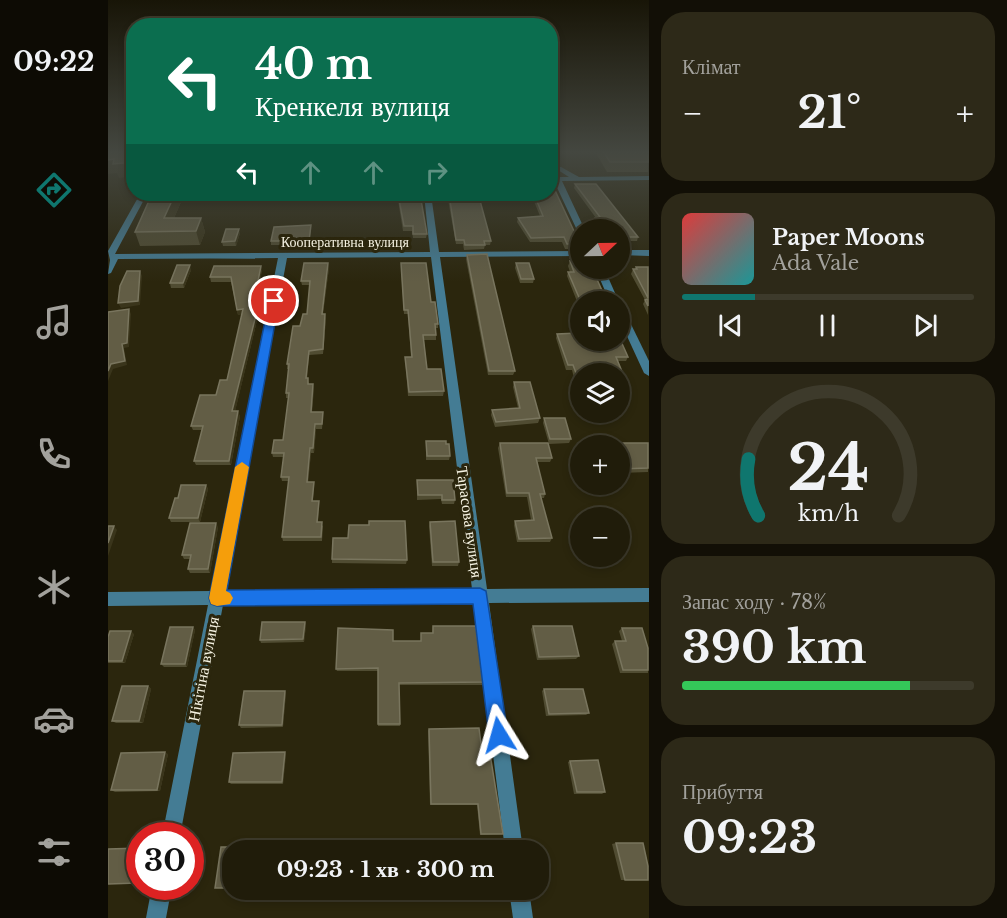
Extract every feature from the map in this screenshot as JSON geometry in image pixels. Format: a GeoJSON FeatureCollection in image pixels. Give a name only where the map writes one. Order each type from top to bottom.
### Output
{"type":"FeatureCollection","features":[{"type":"Feature","properties":{"kind":"street"},"geometry":{"type":"LineString","coordinates":[[565,196],[575,219]]}},
{"type":"Feature","properties":{"kind":"street"},"geometry":{"type":"LineString","coordinates":[[108,271],[112,257],[140,201]]}},
{"type":"Feature","properties":{"kind":"street","name":"Тарасова вулиця"},"geometry":{"type":"LineString","coordinates":[[428,201],[513,840]]}},
{"type":"Feature","properties":{"kind":"street","name":"Кооперативна вулиця"},"geometry":{"type":"LineString","coordinates":[[112,257],[570,253]]}},
{"type":"Feature","properties":{"kind":"street"},"geometry":{"type":"LineString","coordinates":[[630,253],[648,253]]}},
{"type":"Feature","properties":{"kind":"street","name":"Нікітіна вулиця"},"geometry":{"type":"LineString","coordinates":[[174,822],[283,256]]}},
{"type":"Feature","properties":{"kind":"street"},"geometry":{"type":"LineString","coordinates":[[630,334],[648,373]]}},
{"type":"Feature","properties":{"kind":"street"},"geometry":{"type":"LineString","coordinates":[[108,599],[648,595]]}},
{"type":"Feature","properties":{"kind":"street"},"geometry":{"type":"LineString","coordinates":[[156,918],[159,900]]}},
{"type":"Feature","properties":{"kind":"street"},"geometry":{"type":"LineString","coordinates":[[520,900],[523,918]]}},
{"type":"Feature","properties":{"kind":"building"},"geometry":{"type":"Polygon","coordinates":[[[584,196],[605,196],[624,219],[596,219],[600,217],[584,196]]]}},
{"type":"Feature","properties":{"kind":"building"},"geometry":{"type":"Polygon","coordinates":[[[558,197],[570,223],[570,244],[567,244],[564,237],[531,238],[518,218],[543,216],[537,201],[558,201],[558,197]]]}},
{"type":"Feature","properties":{"kind":"building"},"geometry":{"type":"Polygon","coordinates":[[[149,201],[172,201],[164,218],[201,218],[196,231],[135,232],[149,201]]]}},
{"type":"Feature","properties":{"kind":"building"},"geometry":{"type":"Polygon","coordinates":[[[399,201],[421,201],[427,234],[413,234],[413,226],[404,226],[399,201]]]}},
{"type":"Feature","properties":{"kind":"building"},"geometry":{"type":"Polygon","coordinates":[[[450,201],[480,201],[491,241],[484,241],[485,245],[465,245],[464,240],[456,240],[450,201]]]}},
{"type":"Feature","properties":{"kind":"building"},"geometry":{"type":"Polygon","coordinates":[[[311,225],[309,241],[271,241],[274,227],[311,225]]]}},
{"type":"Feature","properties":{"kind":"building"},"geometry":{"type":"Polygon","coordinates":[[[630,227],[638,237],[630,237],[630,227]]]}},
{"type":"Feature","properties":{"kind":"building"},"geometry":{"type":"Polygon","coordinates":[[[226,229],[239,229],[235,241],[222,242],[226,229]]]}},
{"type":"Feature","properties":{"kind":"building"},"geometry":{"type":"Polygon","coordinates":[[[487,254],[515,371],[489,371],[467,255],[487,254]]]}},
{"type":"Feature","properties":{"kind":"building"},"geometry":{"type":"Polygon","coordinates":[[[304,263],[328,263],[322,314],[325,314],[323,349],[309,351],[306,378],[308,378],[308,384],[313,384],[311,412],[323,412],[322,424],[315,424],[307,482],[314,482],[312,501],[319,501],[317,522],[322,522],[321,537],[282,537],[289,477],[281,477],[284,453],[272,453],[274,440],[283,440],[289,393],[286,393],[289,364],[287,364],[293,326],[300,326],[303,314],[307,314],[310,281],[301,281],[304,263]]]}},
{"type":"Feature","properties":{"kind":"building"},"geometry":{"type":"Polygon","coordinates":[[[401,263],[426,263],[431,302],[435,302],[438,324],[435,324],[436,335],[423,335],[427,369],[441,369],[444,391],[409,392],[405,357],[412,357],[408,310],[404,310],[401,263]]]}},
{"type":"Feature","properties":{"kind":"building"},"geometry":{"type":"Polygon","coordinates":[[[516,263],[529,263],[534,279],[521,279],[516,263]]]}},
{"type":"Feature","properties":{"kind":"building"},"geometry":{"type":"Polygon","coordinates":[[[177,265],[190,265],[183,283],[170,283],[177,265]]]}},
{"type":"Feature","properties":{"kind":"building"},"geometry":{"type":"Polygon","coordinates":[[[214,266],[261,266],[258,281],[262,307],[258,307],[232,411],[238,411],[229,461],[194,461],[203,426],[191,426],[200,395],[216,395],[220,380],[227,380],[243,309],[237,310],[231,277],[210,277],[214,266]]]}},
{"type":"Feature","properties":{"kind":"building"},"geometry":{"type":"Polygon","coordinates":[[[636,267],[648,267],[648,298],[633,269],[637,269],[636,267]]]}},
{"type":"Feature","properties":{"kind":"building"},"geometry":{"type":"Polygon","coordinates":[[[127,271],[140,271],[138,301],[118,303],[120,286],[127,271]]]}},
{"type":"Feature","properties":{"kind":"building"},"geometry":{"type":"Polygon","coordinates":[[[571,279],[597,279],[602,291],[576,291],[571,279]]]}},
{"type":"Feature","properties":{"kind":"building"},"geometry":{"type":"Polygon","coordinates":[[[129,309],[127,343],[122,344],[125,361],[111,364],[108,371],[108,312],[129,309]]]}},
{"type":"Feature","properties":{"kind":"building"},"geometry":{"type":"Polygon","coordinates":[[[570,333],[570,351],[625,351],[628,357],[616,357],[618,363],[570,363],[568,365],[557,334],[570,333]]]}},
{"type":"Feature","properties":{"kind":"building"},"geometry":{"type":"Polygon","coordinates":[[[514,382],[530,382],[540,418],[496,422],[492,410],[520,408],[514,382]]]}},
{"type":"Feature","properties":{"kind":"building"},"geometry":{"type":"Polygon","coordinates":[[[544,418],[565,418],[570,439],[550,439],[544,418]]]}},
{"type":"Feature","properties":{"kind":"building"},"geometry":{"type":"Polygon","coordinates":[[[426,441],[446,441],[446,444],[449,444],[450,456],[427,456],[426,441]]]}},
{"type":"Feature","properties":{"kind":"building"},"geometry":{"type":"Polygon","coordinates":[[[500,443],[548,443],[552,458],[536,458],[545,494],[540,494],[552,538],[519,539],[515,521],[534,520],[529,493],[507,493],[500,443]]]}},
{"type":"Feature","properties":{"kind":"building"},"geometry":{"type":"Polygon","coordinates":[[[630,443],[648,443],[648,468],[630,469],[630,443]]]}},
{"type":"Feature","properties":{"kind":"building"},"geometry":{"type":"Polygon","coordinates":[[[417,480],[453,480],[455,500],[442,500],[442,495],[418,495],[417,480]]]}},
{"type":"Feature","properties":{"kind":"building"},"geometry":{"type":"Polygon","coordinates":[[[181,485],[206,485],[198,518],[169,518],[181,485]]]}},
{"type":"Feature","properties":{"kind":"building"},"geometry":{"type":"Polygon","coordinates":[[[369,521],[405,521],[407,560],[332,559],[333,538],[348,538],[349,525],[369,525],[369,521]]]}},
{"type":"Feature","properties":{"kind":"building"},"geometry":{"type":"Polygon","coordinates":[[[455,521],[459,562],[433,562],[430,522],[455,521]]]}},
{"type":"Feature","properties":{"kind":"building"},"geometry":{"type":"Polygon","coordinates":[[[190,523],[216,523],[208,569],[188,569],[191,555],[182,555],[190,523]]]}},
{"type":"Feature","properties":{"kind":"building"},"geometry":{"type":"Polygon","coordinates":[[[108,526],[114,526],[108,543],[108,526]]]}},
{"type":"Feature","properties":{"kind":"building"},"geometry":{"type":"Polygon","coordinates":[[[262,622],[305,622],[303,639],[260,640],[262,622]]]}},
{"type":"Feature","properties":{"kind":"building"},"geometry":{"type":"Polygon","coordinates":[[[433,626],[476,626],[483,682],[399,683],[400,724],[378,724],[378,668],[336,669],[338,628],[393,630],[393,641],[421,641],[421,633],[433,633],[433,626]]]}},
{"type":"Feature","properties":{"kind":"building"},"geometry":{"type":"Polygon","coordinates":[[[533,626],[572,626],[579,656],[539,657],[533,626]]]}},
{"type":"Feature","properties":{"kind":"building"},"geometry":{"type":"Polygon","coordinates":[[[170,627],[193,627],[185,664],[161,664],[170,627]]]}},
{"type":"Feature","properties":{"kind":"building"},"geometry":{"type":"Polygon","coordinates":[[[622,628],[642,628],[648,648],[648,670],[623,670],[615,641],[626,641],[622,628]]]}},
{"type":"Feature","properties":{"kind":"building"},"geometry":{"type":"Polygon","coordinates":[[[110,631],[131,631],[122,661],[108,661],[110,631]]]}},
{"type":"Feature","properties":{"kind":"building"},"geometry":{"type":"Polygon","coordinates":[[[122,686],[148,686],[139,721],[112,721],[122,686]]]}},
{"type":"Feature","properties":{"kind":"building"},"geometry":{"type":"Polygon","coordinates":[[[544,689],[583,689],[589,713],[549,714],[544,689]]]}},
{"type":"Feature","properties":{"kind":"building"},"geometry":{"type":"Polygon","coordinates":[[[244,691],[285,691],[282,725],[239,725],[244,691]]]}},
{"type":"Feature","properties":{"kind":"building"},"geometry":{"type":"Polygon","coordinates":[[[479,728],[483,760],[491,760],[503,834],[481,834],[478,804],[431,804],[429,729],[479,728]]]}},
{"type":"Feature","properties":{"kind":"building"},"geometry":{"type":"Polygon","coordinates":[[[165,752],[157,790],[111,790],[121,753],[165,752]]]}},
{"type":"Feature","properties":{"kind":"building"},"geometry":{"type":"Polygon","coordinates":[[[285,752],[282,782],[229,782],[233,753],[285,752]]]}},
{"type":"Feature","properties":{"kind":"building"},"geometry":{"type":"Polygon","coordinates":[[[598,760],[605,792],[577,792],[570,761],[598,760]]]}},
{"type":"Feature","properties":{"kind":"building"},"geometry":{"type":"Polygon","coordinates":[[[616,843],[643,843],[648,866],[648,880],[625,880],[616,843]]]}},
{"type":"Feature","properties":{"kind":"building"},"geometry":{"type":"Polygon","coordinates":[[[221,847],[222,847],[222,888],[215,888],[221,847]]]}},
{"type":"Feature","properties":{"kind":"building"},"geometry":{"type":"Polygon","coordinates":[[[126,848],[126,883],[108,884],[108,849],[126,848]]]}},
{"type":"Feature","properties":{"kind":"slow traffic"},"geometry":{"type":"LineString","coordinates":[[224,598],[217,598],[242,467]]}},
{"type":"Feature","properties":{"kind":"route"},"geometry":{"type":"LineString","coordinates":[[274,301],[217,598],[480,596],[499,735]]}}]}
